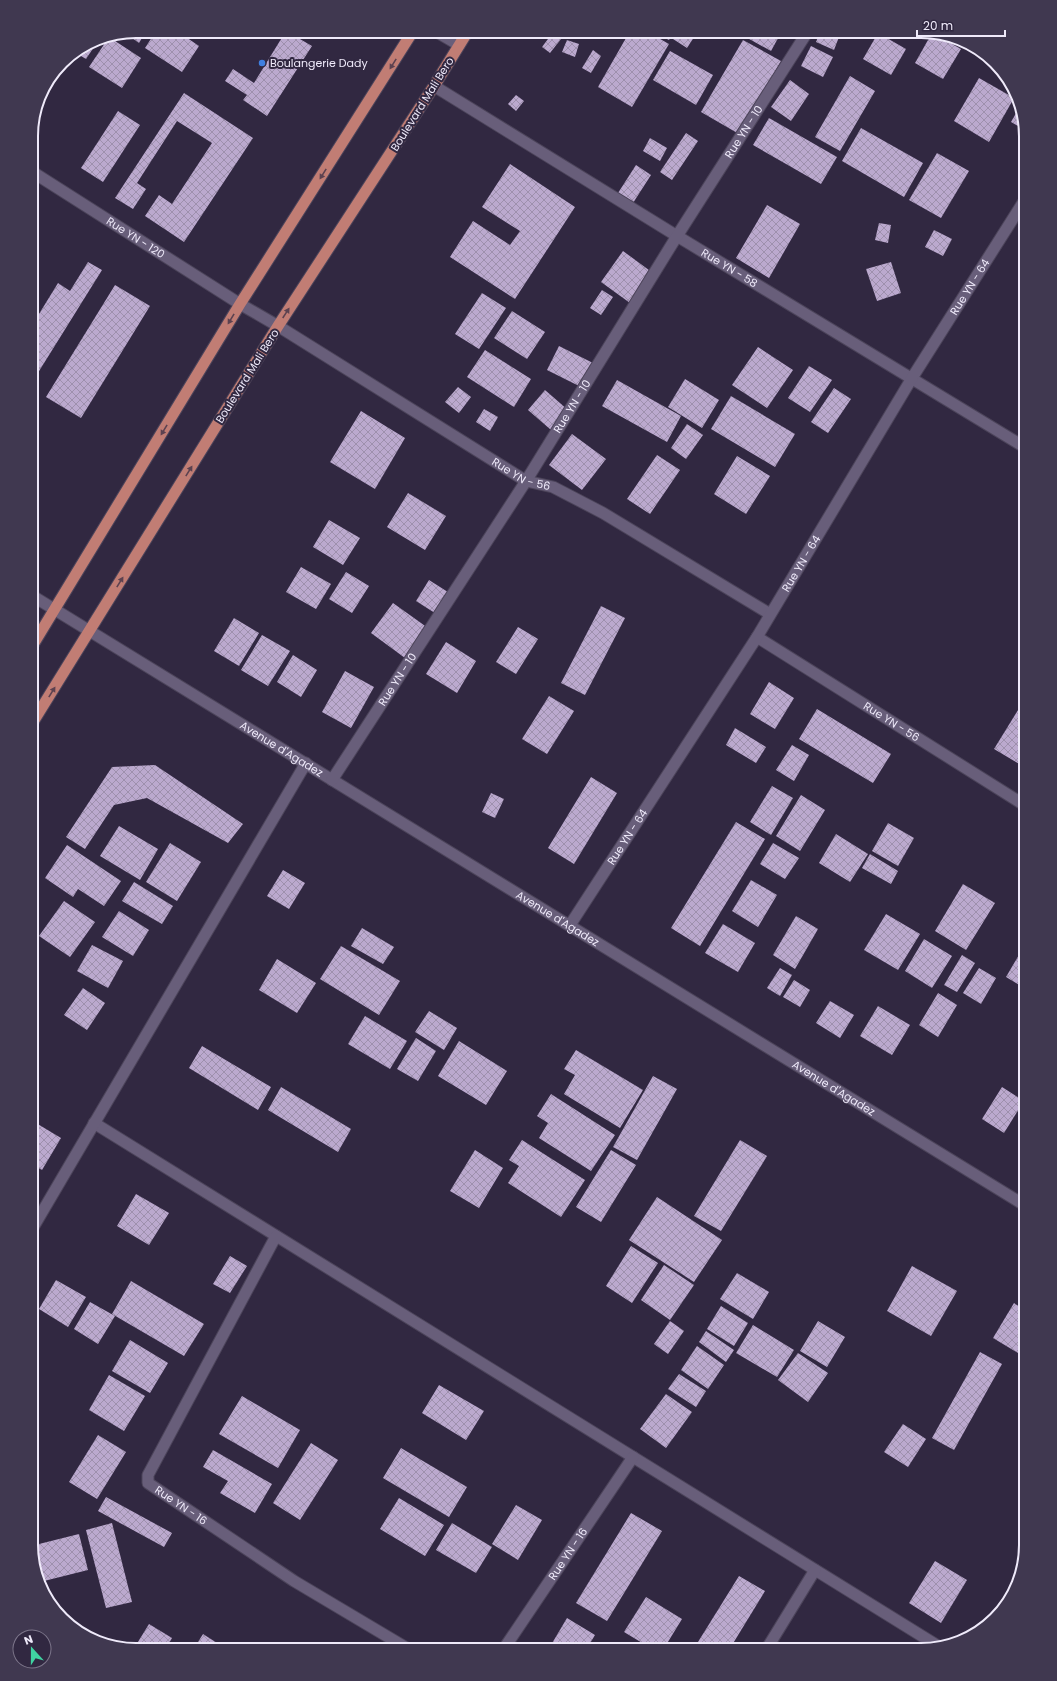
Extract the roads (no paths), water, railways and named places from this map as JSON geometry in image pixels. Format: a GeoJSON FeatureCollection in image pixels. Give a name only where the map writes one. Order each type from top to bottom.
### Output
{"type":"FeatureCollection","features":[{"type":"Feature","properties":{"kind":"main road"},"geometry":{"type":"LineString","coordinates":[[38,637],[240,304],[410,38]]}},
{"type":"Feature","properties":{"kind":"main road","name":"Boulevard Mali Bero"},"geometry":{"type":"LineString","coordinates":[[38,714],[278,326],[464,38]]}},
{"type":"Feature","properties":{"kind":"street"},"geometry":{"type":"LineString","coordinates":[[447,38],[459,45]]}},
{"type":"Feature","properties":{"kind":"street","name":"Rue YN - 10"},"geometry":{"type":"LineString","coordinates":[[332,780],[526,481],[677,236],[804,38]]}},
{"type":"Feature","properties":{"kind":"street","name":"Rue YN - 58"},"geometry":{"type":"LineString","coordinates":[[434,86],[677,236],[1019,444]]}},
{"type":"Feature","properties":{"kind":"street","name":"Rue YN - 120"},"geometry":{"type":"LineString","coordinates":[[38,175],[240,304],[278,326]]}},
{"type":"Feature","properties":{"kind":"street","name":"Rue YN - 64"},"geometry":{"type":"LineString","coordinates":[[570,925],[757,637],[912,378],[1019,209]]}},
{"type":"Feature","properties":{"kind":"street","name":"Rue YN - 56"},"geometry":{"type":"LineString","coordinates":[[278,326],[526,481],[553,487],[603,513],[770,614]]}},
{"type":"Feature","properties":{"kind":"street","name":"Avenue d'Agadez"},"geometry":{"type":"LineString","coordinates":[[38,599],[1019,1202]]}},
{"type":"Feature","properties":{"kind":"street","name":"Rue YN - 56"},"geometry":{"type":"LineString","coordinates":[[757,637],[1019,802]]}},
{"type":"Feature","properties":{"kind":"street"},"geometry":{"type":"LineString","coordinates":[[38,1219],[306,764]]}},
{"type":"Feature","properties":{"kind":"street"},"geometry":{"type":"LineString","coordinates":[[94,1123],[932,1642]]}},
{"type":"Feature","properties":{"kind":"street","name":"Rue YN - 16"},"geometry":{"type":"LineString","coordinates":[[276,1236],[148,1475],[148,1483],[294,1581],[398,1643]]}},
{"type":"Feature","properties":{"kind":"street","name":"Rue YN - 16"},"geometry":{"type":"LineString","coordinates":[[508,1643],[633,1457]]}},
{"type":"Feature","properties":{"kind":"street"},"geometry":{"type":"LineString","coordinates":[[770,1643],[815,1570]]}},
{"type":"Feature","properties":{"kind":"place","name":"Boulangerie Dady"},"geometry":{"type":"Point","coordinates":[262,63]}}]}
